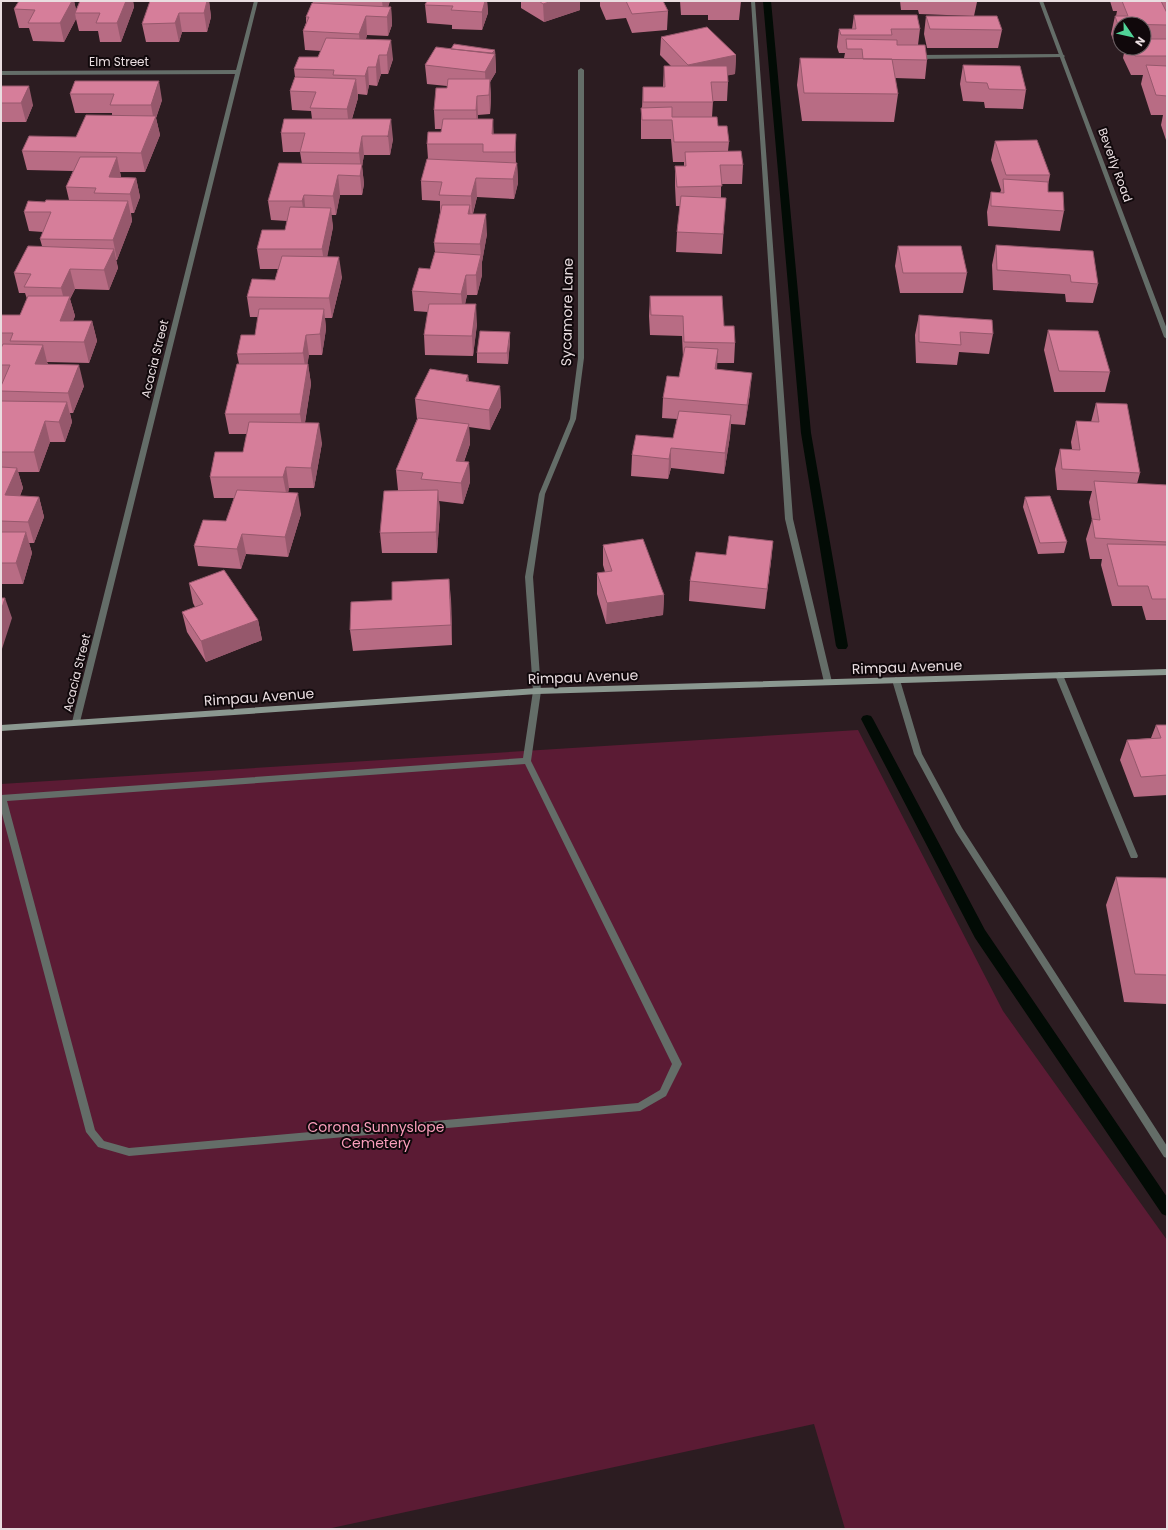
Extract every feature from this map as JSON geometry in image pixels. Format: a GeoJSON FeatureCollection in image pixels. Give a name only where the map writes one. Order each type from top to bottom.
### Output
{"type":"FeatureCollection","features":[{"type":"Feature","properties":{"kind":"main road","name":"Rimpau Avenue"},"geometry":{"type":"LineString","coordinates":[[1,728],[537,692],[1167,672]]}},
{"type":"Feature","properties":{"kind":"street","name":"Acacia Street"},"geometry":{"type":"LineString","coordinates":[[76,722],[256,1]]}},
{"type":"Feature","properties":{"kind":"street"},"geometry":{"type":"LineString","coordinates":[[753,1],[789,519],[828,682]]}},
{"type":"Feature","properties":{"kind":"street","name":"Beverly Road"},"geometry":{"type":"LineString","coordinates":[[1042,1],[1167,337]]}},
{"type":"Feature","properties":{"kind":"street"},"geometry":{"type":"LineString","coordinates":[[912,57],[1062,56]]}},
{"type":"Feature","properties":{"kind":"street","name":"Sycamore Lane"},"geometry":{"type":"LineString","coordinates":[[527,761],[537,692],[529,577],[542,494],[573,419],[581,358],[581,70]]}},
{"type":"Feature","properties":{"kind":"street","name":"Elm Street"},"geometry":{"type":"LineString","coordinates":[[1,73],[238,72]]}},
{"type":"Feature","properties":{"kind":"street"},"geometry":{"type":"LineString","coordinates":[[1059,675],[1134,856]]}},
{"type":"Feature","properties":{"kind":"street"},"geometry":{"type":"LineString","coordinates":[[896,680],[918,754],[959,830],[1167,1154]]}},
{"type":"Feature","properties":{"kind":"street"},"geometry":{"type":"LineString","coordinates":[[527,761],[677,1064],[663,1093],[640,1107],[129,1152],[101,1144],[91,1132],[1,797],[527,761]]}},
{"type":"Feature","properties":{"kind":"green space","name":"Corona Sunnyslope Cemetery"},"geometry":{"type":"Polygon","coordinates":[[[858,730],[1003,1011],[1167,1240],[1167,1529],[845,1529],[814,1424],[327,1529],[1,1529],[1,784],[858,730]]]}},
{"type":"Feature","properties":{"kind":"building"},"geometry":{"type":"Polygon","coordinates":[[[19,1],[72,1],[60,23],[28,23],[35,10],[14,9],[19,1]]]}},
{"type":"Feature","properties":{"kind":"building"},"geometry":{"type":"Polygon","coordinates":[[[80,1],[126,1],[117,23],[96,23],[100,13],[75,13],[80,1]]]}},
{"type":"Feature","properties":{"kind":"building"},"geometry":{"type":"Polygon","coordinates":[[[150,1],[207,1],[204,13],[179,13],[175,23],[142,24],[150,1]]]}},
{"type":"Feature","properties":{"kind":"building"},"geometry":{"type":"Polygon","coordinates":[[[427,1],[485,1],[482,12],[451,10],[453,6],[425,5],[427,1]]]}},
{"type":"Feature","properties":{"kind":"building"},"geometry":{"type":"Polygon","coordinates":[[[539,1],[552,1],[543,4],[539,1]]]}},
{"type":"Feature","properties":{"kind":"building"},"geometry":{"type":"Polygon","coordinates":[[[626,1],[663,1],[668,11],[632,14],[626,1]]]}},
{"type":"Feature","properties":{"kind":"building"},"geometry":{"type":"Polygon","coordinates":[[[1122,1],[1161,1],[1167,13],[1167,25],[1152,25],[1152,16],[1128,16],[1122,1]]]}},
{"type":"Feature","properties":{"kind":"building"},"geometry":{"type":"Polygon","coordinates":[[[312,3],[391,7],[387,17],[366,16],[359,34],[303,31],[309,17],[306,17],[312,3]]]}},
{"type":"Feature","properties":{"kind":"building"},"geometry":{"type":"Polygon","coordinates":[[[854,15],[917,15],[920,29],[891,29],[892,35],[841,35],[839,29],[856,29],[854,15]]]}},
{"type":"Feature","properties":{"kind":"building"},"geometry":{"type":"Polygon","coordinates":[[[926,16],[997,16],[1002,30],[930,29],[926,16]]]}},
{"type":"Feature","properties":{"kind":"building"},"geometry":{"type":"Polygon","coordinates":[[[707,27],[736,55],[688,65],[661,37],[707,27]]]}},
{"type":"Feature","properties":{"kind":"building"},"geometry":{"type":"Polygon","coordinates":[[[326,38],[391,40],[387,55],[379,55],[376,67],[368,67],[365,76],[333,75],[334,70],[294,69],[299,57],[318,57],[326,38]]]}},
{"type":"Feature","properties":{"kind":"building"},"geometry":{"type":"Polygon","coordinates":[[[846,39],[897,40],[897,45],[925,45],[927,60],[863,59],[862,49],[847,49],[846,39]]]}},
{"type":"Feature","properties":{"kind":"building"},"geometry":{"type":"Polygon","coordinates":[[[1152,39],[1167,39],[1167,56],[1152,56],[1152,39]]]}},
{"type":"Feature","properties":{"kind":"building"},"geometry":{"type":"Polygon","coordinates":[[[454,44],[495,50],[492,53],[451,49],[454,44]]]}},
{"type":"Feature","properties":{"kind":"building"},"geometry":{"type":"Polygon","coordinates":[[[436,47],[495,54],[485,72],[425,65],[436,47]]]}},
{"type":"Feature","properties":{"kind":"building"},"geometry":{"type":"Polygon","coordinates":[[[800,58],[892,59],[898,94],[804,93],[800,58]]]}},
{"type":"Feature","properties":{"kind":"building"},"geometry":{"type":"Polygon","coordinates":[[[963,65],[1020,66],[1026,90],[989,89],[987,83],[966,82],[963,65]]]}},
{"type":"Feature","properties":{"kind":"building"},"geometry":{"type":"Polygon","coordinates":[[[1146,65],[1167,66],[1167,96],[1156,95],[1146,65]]]}},
{"type":"Feature","properties":{"kind":"building"},"geometry":{"type":"Polygon","coordinates":[[[664,66],[727,66],[728,82],[711,82],[713,102],[643,102],[643,87],[665,87],[664,66]]]}},
{"type":"Feature","properties":{"kind":"building"},"geometry":{"type":"Polygon","coordinates":[[[295,77],[356,79],[347,109],[310,108],[316,92],[290,91],[295,77]]]}},
{"type":"Feature","properties":{"kind":"building"},"geometry":{"type":"Polygon","coordinates":[[[448,79],[490,79],[489,95],[477,96],[476,110],[434,110],[436,88],[447,88],[448,79]]]}},
{"type":"Feature","properties":{"kind":"building"},"geometry":{"type":"Polygon","coordinates":[[[75,81],[159,81],[151,105],[110,105],[114,94],[70,94],[75,81]]]}},
{"type":"Feature","properties":{"kind":"building"},"geometry":{"type":"Polygon","coordinates":[[[1,86],[29,86],[21,103],[1,103],[1,86]]]}},
{"type":"Feature","properties":{"kind":"building"},"geometry":{"type":"Polygon","coordinates":[[[672,107],[672,117],[717,117],[718,126],[727,126],[729,142],[674,142],[672,120],[642,120],[641,108],[672,107]]]}},
{"type":"Feature","properties":{"kind":"building"},"geometry":{"type":"Polygon","coordinates":[[[86,115],[156,116],[141,153],[22,151],[29,136],[76,137],[86,115]]]}},
{"type":"Feature","properties":{"kind":"building"},"geometry":{"type":"Polygon","coordinates":[[[284,119],[391,119],[388,136],[362,136],[359,153],[300,152],[305,133],[281,133],[284,119]]]}},
{"type":"Feature","properties":{"kind":"building"},"geometry":{"type":"Polygon","coordinates":[[[443,119],[493,119],[492,134],[516,134],[515,152],[483,152],[483,144],[427,144],[428,132],[441,132],[443,119]]]}},
{"type":"Feature","properties":{"kind":"building"},"geometry":{"type":"Polygon","coordinates":[[[1037,140],[1050,175],[1006,175],[995,141],[1037,140]]]}},
{"type":"Feature","properties":{"kind":"building"},"geometry":{"type":"Polygon","coordinates":[[[741,151],[743,165],[720,165],[722,186],[677,187],[675,166],[686,166],[685,152],[741,151]]]}},
{"type":"Feature","properties":{"kind":"building"},"geometry":{"type":"Polygon","coordinates":[[[80,157],[117,157],[109,177],[136,178],[130,194],[94,193],[96,188],[66,187],[80,157]]]}},
{"type":"Feature","properties":{"kind":"building"},"geometry":{"type":"Polygon","coordinates":[[[427,159],[517,163],[513,179],[476,178],[471,196],[439,195],[442,182],[421,181],[427,159]]]}},
{"type":"Feature","properties":{"kind":"building"},"geometry":{"type":"Polygon","coordinates":[[[279,163],[362,164],[360,176],[338,175],[333,196],[304,195],[302,201],[268,201],[279,163]]]}},
{"type":"Feature","properties":{"kind":"building"},"geometry":{"type":"Polygon","coordinates":[[[1003,179],[1048,182],[1048,192],[1063,192],[1064,211],[991,206],[991,192],[1004,193],[1003,179]]]}},
{"type":"Feature","properties":{"kind":"building"},"geometry":{"type":"Polygon","coordinates":[[[681,196],[726,198],[723,234],[677,232],[681,196]]]}},
{"type":"Feature","properties":{"kind":"building"},"geometry":{"type":"Polygon","coordinates":[[[46,200],[128,201],[113,240],[40,239],[51,212],[24,212],[28,201],[45,202],[46,200]]]}},
{"type":"Feature","properties":{"kind":"building"},"geometry":{"type":"Polygon","coordinates":[[[442,205],[470,205],[468,214],[486,214],[480,244],[434,243],[442,205]]]}},
{"type":"Feature","properties":{"kind":"building"},"geometry":{"type":"Polygon","coordinates":[[[290,207],[331,208],[322,249],[257,249],[262,230],[285,230],[290,207]]]}},
{"type":"Feature","properties":{"kind":"building"},"geometry":{"type":"Polygon","coordinates":[[[996,245],[1093,251],[1098,284],[1071,282],[1070,275],[997,270],[996,245]]]}},
{"type":"Feature","properties":{"kind":"building"},"geometry":{"type":"Polygon","coordinates":[[[28,246],[114,249],[104,270],[70,269],[61,288],[24,287],[31,274],[14,273],[28,246]]]}},
{"type":"Feature","properties":{"kind":"building"},"geometry":{"type":"Polygon","coordinates":[[[898,246],[961,246],[967,273],[903,273],[898,246]]]}},
{"type":"Feature","properties":{"kind":"building"},"geometry":{"type":"Polygon","coordinates":[[[435,252],[481,255],[476,275],[466,275],[461,294],[412,291],[419,268],[430,269],[435,252]]]}},
{"type":"Feature","properties":{"kind":"building"},"geometry":{"type":"Polygon","coordinates":[[[282,256],[339,257],[329,298],[247,297],[252,279],[275,280],[282,256]]]}},
{"type":"Feature","properties":{"kind":"building"},"geometry":{"type":"Polygon","coordinates":[[[28,296],[70,296],[60,321],[92,321],[84,342],[10,341],[13,333],[1,333],[1,315],[20,315],[28,296]]]}},
{"type":"Feature","properties":{"kind":"building"},"geometry":{"type":"Polygon","coordinates":[[[650,296],[722,296],[724,326],[734,326],[735,343],[684,342],[683,316],[651,315],[650,296]]]}},
{"type":"Feature","properties":{"kind":"building"},"geometry":{"type":"Polygon","coordinates":[[[429,304],[476,304],[472,336],[424,335],[429,304]]]}},
{"type":"Feature","properties":{"kind":"building"},"geometry":{"type":"Polygon","coordinates":[[[259,309],[324,309],[320,334],[306,335],[303,353],[237,354],[241,335],[255,335],[259,309]]]}},
{"type":"Feature","properties":{"kind":"building"},"geometry":{"type":"Polygon","coordinates":[[[919,315],[992,320],[993,334],[960,332],[961,345],[919,342],[919,315]]]}},
{"type":"Feature","properties":{"kind":"building"},"geometry":{"type":"Polygon","coordinates":[[[1048,330],[1098,331],[1110,372],[1059,371],[1048,330]]]}},
{"type":"Feature","properties":{"kind":"building"},"geometry":{"type":"Polygon","coordinates":[[[480,331],[510,332],[507,353],[477,353],[480,331]]]}},
{"type":"Feature","properties":{"kind":"building"},"geometry":{"type":"Polygon","coordinates":[[[3,344],[43,345],[35,364],[79,365],[68,393],[1,391],[1,386],[10,365],[1,365],[1,348],[3,344]]]}},
{"type":"Feature","properties":{"kind":"building"},"geometry":{"type":"Polygon","coordinates":[[[685,347],[718,349],[715,369],[752,373],[747,405],[663,398],[667,376],[679,377],[685,347]]]}},
{"type":"Feature","properties":{"kind":"building"},"geometry":{"type":"Polygon","coordinates":[[[237,364],[308,364],[300,414],[225,414],[237,364]]]}},
{"type":"Feature","properties":{"kind":"building"},"geometry":{"type":"Polygon","coordinates":[[[430,369],[468,375],[466,381],[500,386],[489,410],[415,399],[430,369]]]}},
{"type":"Feature","properties":{"kind":"building"},"geometry":{"type":"Polygon","coordinates":[[[1,401],[67,402],[59,422],[45,421],[34,452],[1,452],[1,401]]]}},
{"type":"Feature","properties":{"kind":"building"},"geometry":{"type":"Polygon","coordinates":[[[1096,403],[1127,404],[1140,473],[1062,469],[1060,449],[1080,450],[1076,421],[1099,422],[1096,403]]]}},
{"type":"Feature","properties":{"kind":"building"},"geometry":{"type":"Polygon","coordinates":[[[679,411],[731,415],[725,453],[671,448],[669,459],[632,455],[636,435],[673,438],[679,411]]]}},
{"type":"Feature","properties":{"kind":"building"},"geometry":{"type":"Polygon","coordinates":[[[418,418],[469,424],[456,461],[469,462],[461,483],[421,479],[423,473],[396,470],[418,418]]]}},
{"type":"Feature","properties":{"kind":"building"},"geometry":{"type":"Polygon","coordinates":[[[249,422],[319,423],[311,468],[286,467],[283,477],[210,477],[215,452],[243,452],[249,422]]]}},
{"type":"Feature","properties":{"kind":"building"},"geometry":{"type":"Polygon","coordinates":[[[1,467],[17,468],[5,495],[39,497],[28,522],[1,521],[1,467]]]}},
{"type":"Feature","properties":{"kind":"building"},"geometry":{"type":"Polygon","coordinates":[[[1094,481],[1167,485],[1167,542],[1095,538],[1092,519],[1100,520],[1094,481]]]}},
{"type":"Feature","properties":{"kind":"building"},"geometry":{"type":"Polygon","coordinates":[[[237,490],[298,493],[285,537],[242,534],[237,549],[194,546],[203,520],[226,521],[237,490]]]}},
{"type":"Feature","properties":{"kind":"building"},"geometry":{"type":"Polygon","coordinates":[[[438,490],[436,532],[380,533],[384,491],[438,490]]]}},
{"type":"Feature","properties":{"kind":"building"},"geometry":{"type":"Polygon","coordinates":[[[1050,496],[1067,542],[1040,543],[1025,497],[1050,496]]]}},
{"type":"Feature","properties":{"kind":"building"},"geometry":{"type":"Polygon","coordinates":[[[1,532],[26,532],[16,563],[1,563],[1,532]]]}},
{"type":"Feature","properties":{"kind":"building"},"geometry":{"type":"Polygon","coordinates":[[[729,536],[773,541],[767,589],[690,581],[696,552],[726,555],[729,536]]]}},
{"type":"Feature","properties":{"kind":"building"},"geometry":{"type":"Polygon","coordinates":[[[643,539],[664,595],[607,603],[597,573],[612,571],[603,545],[643,539]]]}},
{"type":"Feature","properties":{"kind":"building"},"geometry":{"type":"Polygon","coordinates":[[[1107,544],[1167,545],[1167,599],[1152,599],[1148,586],[1118,586],[1107,544]]]}},
{"type":"Feature","properties":{"kind":"building"},"geometry":{"type":"Polygon","coordinates":[[[224,570],[258,620],[201,641],[182,612],[203,604],[189,583],[224,570]]]}},
{"type":"Feature","properties":{"kind":"building"},"geometry":{"type":"Polygon","coordinates":[[[449,579],[451,625],[350,630],[351,602],[392,600],[392,582],[449,579]]]}},
{"type":"Feature","properties":{"kind":"building"},"geometry":{"type":"Polygon","coordinates":[[[1,598],[5,598],[1,611],[1,598]]]}},
{"type":"Feature","properties":{"kind":"building"},"geometry":{"type":"Polygon","coordinates":[[[1156,725],[1167,725],[1167,775],[1141,777],[1127,740],[1161,738],[1156,725]]]}},
{"type":"Feature","properties":{"kind":"building"},"geometry":{"type":"Polygon","coordinates":[[[1116,877],[1167,878],[1167,975],[1135,974],[1116,877]]]}},
{"type":"Feature","properties":{"kind":"waterway"},"geometry":{"type":"LineString","coordinates":[[767,1],[806,433],[842,646]]}},
{"type":"Feature","properties":{"kind":"waterway"},"geometry":{"type":"LineString","coordinates":[[867,719],[980,934],[1167,1209]]}}]}
